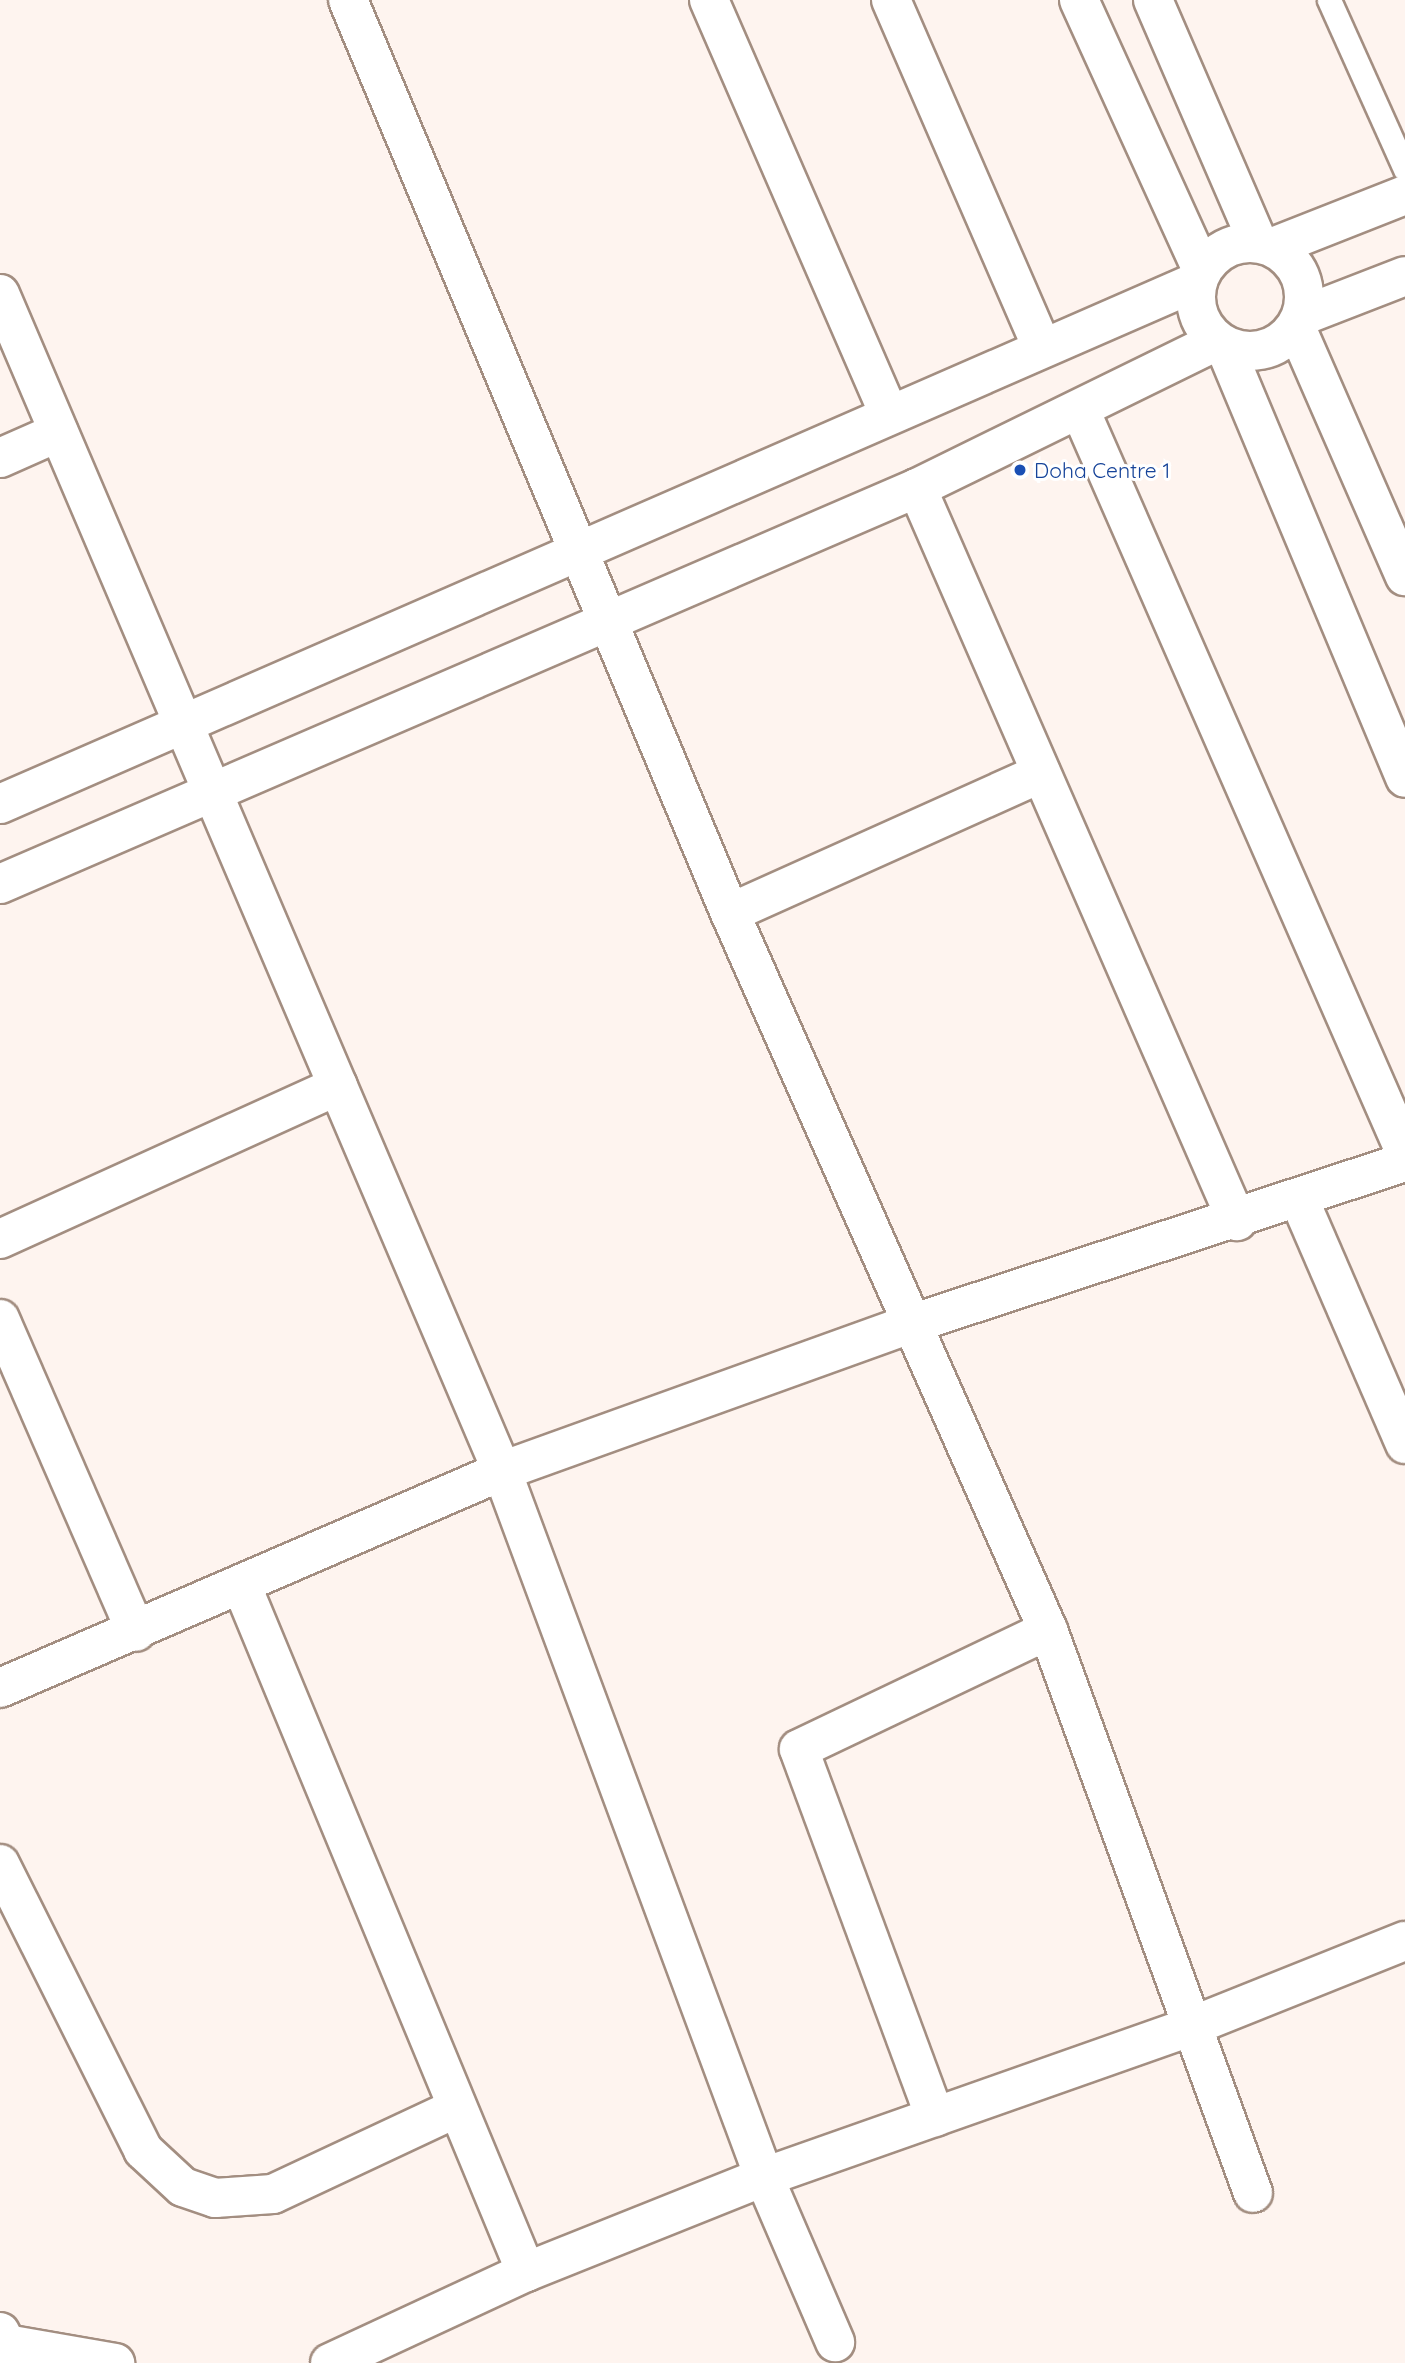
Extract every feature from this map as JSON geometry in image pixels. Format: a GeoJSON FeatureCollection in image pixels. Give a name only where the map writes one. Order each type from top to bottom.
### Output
{"type":"FeatureCollection","features":[{"type":"Feature","properties":{"kind":"street"},"geometry":{"type":"LineString","coordinates":[[348,0],[730,913],[1048,1630],[1253,2193]]}},
{"type":"Feature","properties":{"kind":"street"},"geometry":{"type":"LineString","coordinates":[[709,0],[889,413]]}},
{"type":"Feature","properties":{"kind":"street"},"geometry":{"type":"LineString","coordinates":[[891,0],[1042,348]]}},
{"type":"Feature","properties":{"kind":"street"},"geometry":{"type":"LineString","coordinates":[[1079,0],[1200,275],[1195,303],[1221,344],[1405,778]]}},
{"type":"Feature","properties":{"kind":"street"},"geometry":{"type":"LineString","coordinates":[[1153,0],[1265,245],[1301,276],[1299,322],[1405,576]]}},
{"type":"Feature","properties":{"kind":"street"},"geometry":{"type":"LineString","coordinates":[[0,804],[1042,348],[1200,275],[1226,248],[1265,245],[1405,195]]}},
{"type":"Feature","properties":{"kind":"street"},"geometry":{"type":"LineString","coordinates":[[0,884],[917,488],[1221,344],[1251,353],[1276,345],[1299,322],[1405,276]]}},
{"type":"Feature","properties":{"kind":"street"},"geometry":{"type":"LineString","coordinates":[[0,294],[216,792],[502,1471],[764,2177],[835,2342]]}},
{"type":"Feature","properties":{"kind":"street"},"geometry":{"type":"LineString","coordinates":[[1081,412],[1405,1152]]}},
{"type":"Feature","properties":{"kind":"street"},"geometry":{"type":"LineString","coordinates":[[0,458],[59,432]]}},
{"type":"Feature","properties":{"kind":"street"},"geometry":{"type":"LineString","coordinates":[[917,488],[1237,1221]]}},
{"type":"Feature","properties":{"kind":"street"},"geometry":{"type":"LineString","coordinates":[[730,913],[1041,773]]}},
{"type":"Feature","properties":{"kind":"street"},"geometry":{"type":"LineString","coordinates":[[0,1239],[338,1086]]}},
{"type":"Feature","properties":{"kind":"street"},"geometry":{"type":"LineString","coordinates":[[0,1688],[136,1632],[502,1471],[911,1324],[1237,1221],[1405,1162]]}},
{"type":"Feature","properties":{"kind":"street"},"geometry":{"type":"LineString","coordinates":[[1299,1199],[1405,1444]]}},
{"type":"Feature","properties":{"kind":"street"},"geometry":{"type":"LineString","coordinates":[[0,1319],[136,1632]]}},
{"type":"Feature","properties":{"kind":"street"},"geometry":{"type":"LineString","coordinates":[[241,1584],[526,2272]]}},
{"type":"Feature","properties":{"kind":"street"},"geometry":{"type":"LineString","coordinates":[[935,2117],[799,1749],[1048,1630]]}},
{"type":"Feature","properties":{"kind":"street"},"geometry":{"type":"LineString","coordinates":[[0,1864],[143,2150],[183,2187],[215,2198],[273,2194],[457,2108]]}},
{"type":"Feature","properties":{"kind":"street"},"geometry":{"type":"LineString","coordinates":[[330,2363],[526,2272],[764,2177],[1192,2026],[1405,1941]]}},
{"type":"Feature","properties":{"kind":"street"},"geometry":{"type":"LineString","coordinates":[[7,2347],[115,2363]]}},
{"type":"Feature","properties":{"kind":"lane"},"geometry":{"type":"LineString","coordinates":[[1329,0],[1405,169]]}},
{"type":"Feature","properties":{"kind":"place","name":"Doha Centre 1"},"geometry":{"type":"Point","coordinates":[1020,470]}}]}
